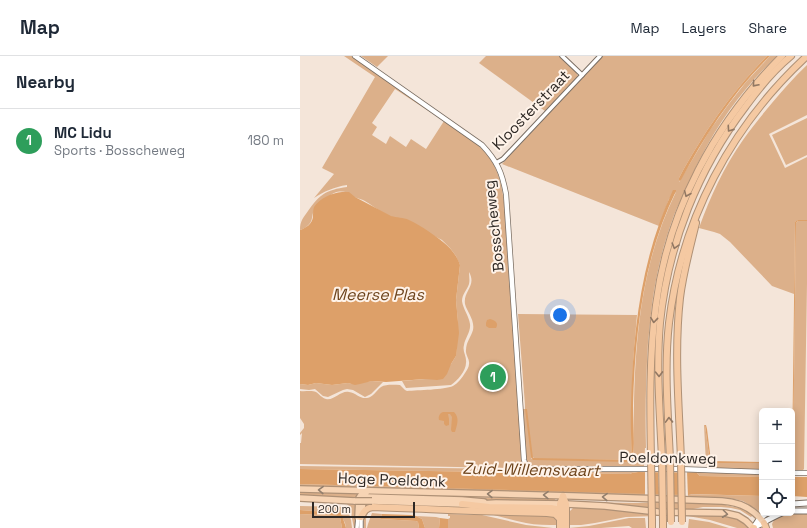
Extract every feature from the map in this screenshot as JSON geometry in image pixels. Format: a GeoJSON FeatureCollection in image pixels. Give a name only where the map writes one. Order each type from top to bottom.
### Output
{"type":"FeatureCollection","features":[{"type":"Feature","properties":{"kind":"highway"},"geometry":{"type":"LineString","coordinates":[[652,525],[650,401],[652,349],[656,304],[673,230],[692,182],[718,135],[752,88],[782,56]]}},
{"type":"Feature","properties":{"kind":"highway"},"geometry":{"type":"LineString","coordinates":[[663,525],[658,370],[660,324],[668,276],[680,231],[688,207],[708,164],[724,137],[755,94],[775,71],[791,56]]}},
{"type":"Feature","properties":{"kind":"highway"},"geometry":{"type":"LineString","coordinates":[[671,525],[668,370],[669,324],[677,275],[684,247],[702,202],[730,148],[766,99],[782,80],[807,56]]}},
{"type":"Feature","properties":{"kind":"highway"},"geometry":{"type":"LineString","coordinates":[[682,525],[677,351],[678,314],[686,261],[702,202]]}},
{"type":"Feature","properties":{"kind":"highway","name":"Hoge Poeldonk"},"geometry":{"type":"LineString","coordinates":[[300,489],[729,502],[748,508],[764,523]]}},
{"type":"Feature","properties":{"kind":"highway"},"geometry":{"type":"LineString","coordinates":[[360,517],[359,496],[370,491]]}},
{"type":"Feature","properties":{"kind":"highway"},"geometry":{"type":"LineString","coordinates":[[563,496],[566,528]]}},
{"type":"Feature","properties":{"kind":"highway"},"geometry":{"type":"LineString","coordinates":[[360,517],[363,501],[367,497],[462,500],[496,503]]}},
{"type":"Feature","properties":{"kind":"highway","name":"Hoge Poeldonk"},"geometry":{"type":"LineString","coordinates":[[300,498],[372,502],[563,504],[605,506],[658,512],[725,513],[738,516],[754,528]]}},
{"type":"Feature","properties":{"kind":"highway"},"geometry":{"type":"LineString","coordinates":[[462,504],[489,507],[551,508],[556,509],[560,516]]}},
{"type":"Feature","properties":{"kind":"highway"},"geometry":{"type":"LineString","coordinates":[[560,528],[560,516],[563,504]]}},
{"type":"Feature","properties":{"kind":"highway"},"geometry":{"type":"LineString","coordinates":[[360,517],[365,510],[370,507],[547,513],[560,516]]}},
{"type":"Feature","properties":{"kind":"main road"},"geometry":{"type":"LineString","coordinates":[[795,504],[807,503]]}},
{"type":"Feature","properties":{"kind":"main road"},"geometry":{"type":"LineString","coordinates":[[795,511],[807,511]]}},
{"type":"Feature","properties":{"kind":"main road"},"geometry":{"type":"LineString","coordinates":[[754,528],[776,516]]}},
{"type":"Feature","properties":{"kind":"street","name":"Bosscheweg"},"geometry":{"type":"LineString","coordinates":[[355,56],[482,145],[496,163],[504,182],[524,460],[526,465]]}},
{"type":"Feature","properties":{"kind":"street"},"geometry":{"type":"LineString","coordinates":[[562,56],[582,75]]}},
{"type":"Feature","properties":{"kind":"street","name":"Kloosterstraat"},"geometry":{"type":"LineString","coordinates":[[496,163],[503,159],[600,56]]}},
{"type":"Feature","properties":{"kind":"street","name":"Poeldonkweg"},"geometry":{"type":"LineString","coordinates":[[526,465],[534,469],[684,469],[759,472]]}},
{"type":"Feature","properties":{"kind":"street"},"geometry":{"type":"LineString","coordinates":[[795,473],[807,473]]}},
{"type":"Feature","properties":{"kind":"street"},"geometry":{"type":"LineString","coordinates":[[357,528],[360,517]]}},
{"type":"Feature","properties":{"kind":"street"},"geometry":{"type":"LineString","coordinates":[[360,517],[361,528]]}},
{"type":"Feature","properties":{"kind":"shaded area"},"geometry":{"type":"Polygon","coordinates":[[[344,56],[353,56],[478,145],[489,157],[498,174],[504,201],[507,230],[523,466],[514,468],[300,464],[300,443],[302,433],[300,435],[300,433],[304,428],[304,424],[300,418],[300,391],[314,391],[322,397],[329,399],[346,392],[362,398],[367,398],[373,395],[381,387],[388,385],[400,385],[407,391],[444,388],[453,386],[457,383],[464,375],[469,365],[466,347],[473,330],[473,326],[472,319],[465,304],[465,299],[471,285],[471,277],[469,272],[469,284],[462,301],[470,327],[464,347],[466,366],[463,372],[451,385],[406,388],[402,381],[425,379],[451,364],[456,356],[458,323],[456,300],[460,265],[456,256],[442,240],[398,218],[385,214],[363,200],[342,192],[334,193],[327,199],[313,213],[309,224],[300,230],[303,218],[320,197],[329,191],[347,187],[347,185],[334,188],[314,198],[334,174],[322,168],[375,77],[344,56]],[[395,89],[372,123],[377,127],[372,135],[386,144],[390,136],[406,147],[411,139],[426,149],[444,121],[395,89]]]}},
{"type":"Feature","properties":{"kind":"shaded area"},"geometry":{"type":"Polygon","coordinates":[[[361,56],[388,56],[377,67],[361,56]]]}},
{"type":"Feature","properties":{"kind":"shaded area"},"geometry":{"type":"Polygon","coordinates":[[[486,56],[559,56],[576,72],[578,76],[545,111],[479,63],[486,56]]]}},
{"type":"Feature","properties":{"kind":"shaded area"},"geometry":{"type":"Polygon","coordinates":[[[603,56],[767,56],[729,99],[718,114],[688,161],[679,178],[679,182],[710,130],[728,105],[746,82],[770,56],[777,56],[744,91],[725,116],[708,143],[676,210],[669,229],[657,273],[648,342],[646,448],[644,466],[531,467],[527,464],[526,460],[522,409],[525,409],[525,405],[518,314],[637,315],[633,361],[631,460],[534,459],[533,457],[531,459],[633,461],[634,459],[634,391],[636,356],[644,289],[662,224],[676,192],[669,199],[659,226],[502,164],[603,56]]]}},
{"type":"Feature","properties":{"kind":"shaded area"},"geometry":{"type":"Polygon","coordinates":[[[807,65],[807,115],[769,134],[785,168],[807,157],[807,220],[798,220],[795,222],[794,294],[772,286],[730,242],[720,234],[699,228],[718,182],[736,150],[768,108],[807,65]]]}},
{"type":"Feature","properties":{"kind":"shaded area"},"geometry":{"type":"Polygon","coordinates":[[[807,118],[807,155],[786,165],[772,135],[807,118]]]}},
{"type":"Feature","properties":{"kind":"shaded area"},"geometry":{"type":"Polygon","coordinates":[[[798,221],[807,221],[804,469],[802,471],[795,471],[795,408],[794,408],[796,223],[798,221]]]}},
{"type":"Feature","properties":{"kind":"shaded area"},"geometry":{"type":"Polygon","coordinates":[[[372,381],[383,382],[371,394],[365,397],[353,390],[347,389],[328,397],[323,396],[315,389],[300,389],[300,384],[308,385],[316,383],[332,385],[372,381]]]}},
{"type":"Feature","properties":{"kind":"shaded area"},"geometry":{"type":"Polygon","coordinates":[[[704,425],[710,462],[759,463],[759,470],[710,468],[706,464],[704,425]]]}},
{"type":"Feature","properties":{"kind":"shaded area"},"geometry":{"type":"Polygon","coordinates":[[[300,466],[524,468],[531,470],[643,470],[759,473],[759,477],[700,476],[697,473],[638,472],[630,474],[300,469],[300,466]]]}},
{"type":"Feature","properties":{"kind":"shaded area"},"geometry":{"type":"Polygon","coordinates":[[[300,484],[759,496],[759,511],[743,501],[729,498],[300,486],[300,484]]]}},
{"type":"Feature","properties":{"kind":"shaded area"},"geometry":{"type":"Polygon","coordinates":[[[300,491],[357,493],[357,499],[300,496],[300,491]]]}},
{"type":"Feature","properties":{"kind":"shaded area"},"geometry":{"type":"Polygon","coordinates":[[[371,495],[555,499],[554,502],[489,501],[371,495]]]}},
{"type":"Feature","properties":{"kind":"shaded area"},"geometry":{"type":"Polygon","coordinates":[[[577,502],[721,504],[739,508],[753,515],[751,517],[740,510],[721,507],[703,507],[688,510],[658,509],[577,502]]]}},
{"type":"Feature","properties":{"kind":"shaded area"},"geometry":{"type":"Polygon","coordinates":[[[347,504],[357,505],[356,528],[354,528],[350,508],[347,504]]]}},
{"type":"Feature","properties":{"kind":"shaded area"},"geometry":{"type":"Polygon","coordinates":[[[300,506],[347,507],[352,528],[346,528],[340,513],[300,510],[300,506]]]}},
{"type":"Feature","properties":{"kind":"shaded area"},"geometry":{"type":"Polygon","coordinates":[[[576,507],[726,516],[739,520],[749,528],[737,528],[710,520],[688,516],[626,517],[581,525],[569,525],[570,511],[576,507]]]}},
{"type":"Feature","properties":{"kind":"shaded area"},"geometry":{"type":"Polygon","coordinates":[[[375,508],[549,515],[554,517],[558,525],[530,524],[479,513],[373,510],[367,514],[366,528],[364,528],[364,518],[366,513],[375,508]]]}},
{"type":"Feature","properties":{"kind":"shaded area"},"geometry":{"type":"Polygon","coordinates":[[[372,513],[382,514],[380,519],[416,521],[418,522],[419,528],[367,528],[372,513]]]}},
{"type":"Feature","properties":{"kind":"shaded area"},"geometry":{"type":"Polygon","coordinates":[[[795,513],[807,514],[807,528],[773,528],[772,524],[774,520],[782,516],[795,516],[795,513]]]}},
{"type":"Feature","properties":{"kind":"shaded area"},"geometry":{"type":"Polygon","coordinates":[[[300,514],[338,516],[340,517],[342,528],[300,528],[300,514]]]}},
{"type":"Feature","properties":{"kind":"shaded area"},"geometry":{"type":"Polygon","coordinates":[[[448,514],[482,515],[526,525],[553,528],[448,528],[448,519],[450,516],[448,516],[448,514]]]}},
{"type":"Feature","properties":{"kind":"shaded area"},"geometry":{"type":"Polygon","coordinates":[[[416,516],[440,518],[439,528],[425,528],[422,519],[416,516]]]}},
{"type":"Feature","properties":{"kind":"shaded area"},"geometry":{"type":"Polygon","coordinates":[[[629,518],[645,518],[646,528],[632,528],[629,526],[569,528],[589,526],[629,518]]]}},
{"type":"Feature","properties":{"kind":"shaded area"},"geometry":{"type":"Polygon","coordinates":[[[689,519],[709,522],[729,528],[688,528],[689,519]]]}},
{"type":"Feature","properties":{"kind":"water"},"geometry":{"type":"Polygon","coordinates":[[[767,56],[770,56],[744,84],[710,130],[679,181],[679,178],[688,161],[718,114],[729,99],[767,56]]]}},
{"type":"Feature","properties":{"kind":"water"},"geometry":{"type":"Polygon","coordinates":[[[673,190],[676,191],[665,216],[656,243],[648,269],[643,296],[634,379],[633,461],[533,460],[531,457],[525,409],[527,409],[533,458],[631,460],[632,377],[641,295],[653,242],[673,190]]]}},
{"type":"Feature","properties":{"kind":"water","name":"Meerse Plas"},"geometry":{"type":"Polygon","coordinates":[[[349,192],[355,197],[391,216],[407,219],[417,224],[443,241],[458,259],[460,265],[456,300],[459,333],[456,356],[443,379],[386,382],[372,381],[355,385],[348,383],[332,385],[316,383],[308,385],[300,384],[300,230],[310,224],[313,217],[314,207],[320,201],[330,195],[349,192]]]}},
{"type":"Feature","properties":{"kind":"water"},"geometry":{"type":"Polygon","coordinates":[[[798,220],[807,220],[798,221],[796,223],[793,408],[795,222],[798,220]]]}},
{"type":"Feature","properties":{"kind":"water"},"geometry":{"type":"Polygon","coordinates":[[[490,319],[496,322],[496,328],[489,328],[486,326],[487,320],[490,319]]]}},
{"type":"Feature","properties":{"kind":"water"},"geometry":{"type":"Polygon","coordinates":[[[454,412],[456,414],[458,422],[455,432],[452,432],[451,430],[452,417],[450,414],[448,414],[449,425],[446,426],[444,421],[439,420],[441,413],[454,412]]]}},
{"type":"Feature","properties":{"kind":"water"},"geometry":{"type":"Polygon","coordinates":[[[705,425],[707,429],[711,461],[759,463],[713,463],[710,462],[705,425]]]}},
{"type":"Feature","properties":{"kind":"water"},"geometry":{"type":"Polygon","coordinates":[[[300,469],[630,474],[638,472],[697,473],[700,476],[759,477],[759,496],[688,495],[300,484],[300,469]]]}},
{"type":"Feature","properties":{"kind":"water"},"geometry":{"type":"Polygon","coordinates":[[[795,477],[807,477],[807,497],[795,496],[795,477]]]}},
{"type":"Feature","properties":{"kind":"water"},"geometry":{"type":"Polygon","coordinates":[[[300,510],[342,513],[346,528],[342,528],[340,517],[338,516],[300,514],[300,510]]]}},
{"type":"Feature","properties":{"kind":"water"},"geometry":{"type":"Polygon","coordinates":[[[382,514],[416,516],[422,519],[425,528],[419,528],[418,522],[416,521],[380,519],[382,514]]]}},
{"type":"Feature","properties":{"kind":"water"},"geometry":{"type":"Polygon","coordinates":[[[440,518],[448,519],[448,528],[439,528],[440,518]]]}},
{"type":"Feature","properties":{"kind":"pier"},"geometry":{"type":"Polygon","coordinates":[[[645,470],[654,470],[654,495],[645,495],[645,470]]]}},
{"type":"Feature","properties":{"kind":"pier"},"geometry":{"type":"Polygon","coordinates":[[[658,470],[674,470],[674,496],[659,495],[658,470]]]}},
{"type":"Feature","properties":{"kind":"pier"},"geometry":{"type":"Polygon","coordinates":[[[678,470],[687,471],[688,497],[678,496],[678,470]]]}},
{"type":"Feature","properties":{"kind":"place","name":"MC Lidu"},"geometry":{"type":"Point","coordinates":[493,377]}},
{"type":"Feature","properties":{"kind":"water label","name":"Zuid-Willemsvaart"},"geometry":{"type":"Point","coordinates":[531,469]}}]}
